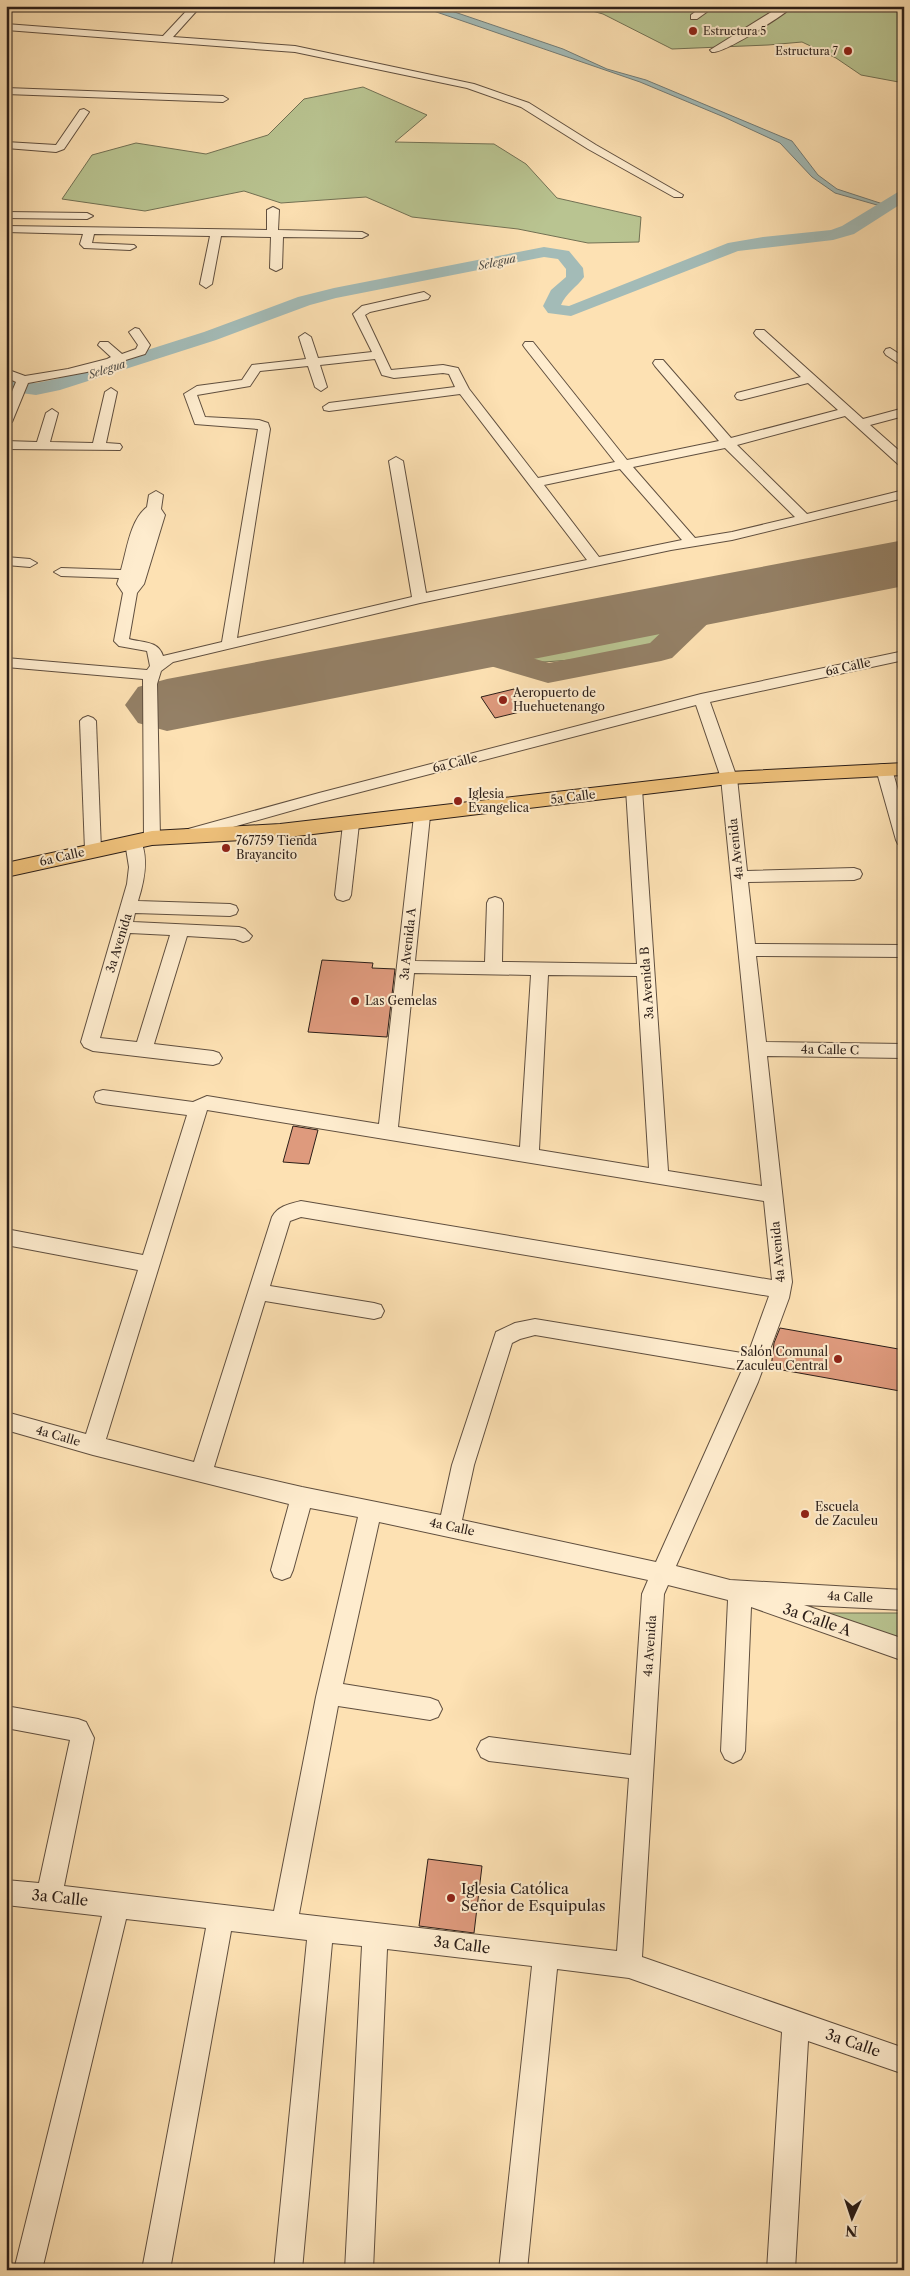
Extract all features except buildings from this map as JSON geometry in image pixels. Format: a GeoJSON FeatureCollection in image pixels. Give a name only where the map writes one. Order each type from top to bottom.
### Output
{"type":"FeatureCollection","features":[{"type":"Feature","properties":{"kind":"main road","name":"5a Calle"},"geometry":{"type":"LineString","coordinates":[[182,836],[280,832],[729,778],[894,769]]}},
{"type":"Feature","properties":{"kind":"main road","name":"6a Calle"},"geometry":{"type":"LineString","coordinates":[[6,870],[143,840],[182,836]]}},
{"type":"Feature","properties":{"kind":"street"},"geometry":{"type":"LineString","coordinates":[[167,38],[196,6]]}},
{"type":"Feature","properties":{"kind":"street"},"geometry":{"type":"LineString","coordinates":[[694,17],[710,6]]}},
{"type":"Feature","properties":{"kind":"street"},"geometry":{"type":"LineString","coordinates":[[715,50],[744,35],[788,6]]}},
{"type":"Feature","properties":{"kind":"street"},"geometry":{"type":"LineString","coordinates":[[6,26],[296,48],[470,86],[524,105],[592,147],[678,196]]}},
{"type":"Feature","properties":{"kind":"street"},"geometry":{"type":"LineString","coordinates":[[6,104],[11,91],[223,99]]}},
{"type":"Feature","properties":{"kind":"street"},"geometry":{"type":"LineString","coordinates":[[6,144],[56,149],[60,147],[84,112]]}},
{"type":"Feature","properties":{"kind":"street"},"geometry":{"type":"LineString","coordinates":[[273,210],[276,268]]}},
{"type":"Feature","properties":{"kind":"street"},"geometry":{"type":"LineString","coordinates":[[6,215],[87,216]]}},
{"type":"Feature","properties":{"kind":"street"},"geometry":{"type":"LineString","coordinates":[[177,233],[180,217]]}},
{"type":"Feature","properties":{"kind":"street"},"geometry":{"type":"LineString","coordinates":[[6,229],[362,235]]}},
{"type":"Feature","properties":{"kind":"street"},"geometry":{"type":"LineString","coordinates":[[89,231],[86,244],[88,246],[130,247]]}},
{"type":"Feature","properties":{"kind":"street"},"geometry":{"type":"LineString","coordinates":[[206,284],[216,234]]}},
{"type":"Feature","properties":{"kind":"street"},"geometry":{"type":"LineString","coordinates":[[424,296],[366,309],[359,314],[380,355],[386,372],[392,374],[450,369],[454,371],[463,390],[596,562]]}},
{"type":"Feature","properties":{"kind":"street"},"geometry":{"type":"LineString","coordinates":[[21,385],[121,359],[144,348],[135,332]]}},
{"type":"Feature","properties":{"kind":"street"},"geometry":{"type":"LineString","coordinates":[[760,333],[904,462]]}},
{"type":"Feature","properties":{"kind":"street"},"geometry":{"type":"LineString","coordinates":[[305,337],[321,387]]}},
{"type":"Feature","properties":{"kind":"street"},"geometry":{"type":"LineString","coordinates":[[104,345],[121,359]]}},
{"type":"Feature","properties":{"kind":"street"},"geometry":{"type":"LineString","coordinates":[[529,345],[623,464],[692,542]]}},
{"type":"Feature","properties":{"kind":"street"},"geometry":{"type":"LineString","coordinates":[[890,352],[904,363]]}},
{"type":"Feature","properties":{"kind":"street"},"geometry":{"type":"LineString","coordinates":[[229,645],[264,429],[260,424],[203,422],[198,418],[190,394],[197,390],[246,383],[256,368],[380,355]]}},
{"type":"Feature","properties":{"kind":"street"},"geometry":{"type":"LineString","coordinates":[[659,363],[728,443],[804,518]]}},
{"type":"Feature","properties":{"kind":"street"},"geometry":{"type":"LineString","coordinates":[[6,373],[17,376],[21,385],[6,422]]}},
{"type":"Feature","properties":{"kind":"street"},"geometry":{"type":"LineString","coordinates":[[741,396],[811,378]]}},
{"type":"Feature","properties":{"kind":"street"},"geometry":{"type":"LineString","coordinates":[[330,408],[463,390]]}},
{"type":"Feature","properties":{"kind":"street"},"geometry":{"type":"LineString","coordinates":[[99,447],[111,392]]}},
{"type":"Feature","properties":{"kind":"street"},"geometry":{"type":"LineString","coordinates":[[535,483],[728,443],[848,412]]}},
{"type":"Feature","properties":{"kind":"street"},"geometry":{"type":"LineString","coordinates":[[861,423],[904,412]]}},
{"type":"Feature","properties":{"kind":"street"},"geometry":{"type":"LineString","coordinates":[[42,446],[52,413]]}},
{"type":"Feature","properties":{"kind":"street"},"geometry":{"type":"LineString","coordinates":[[6,445],[115,447]]}},
{"type":"Feature","properties":{"kind":"street"},"geometry":{"type":"LineString","coordinates":[[396,461],[420,599]]}},
{"type":"Feature","properties":{"kind":"street"},"geometry":{"type":"LineString","coordinates":[[6,662],[156,668],[168,659],[420,599],[692,542],[732,536],[904,494]]}},
{"type":"Feature","properties":{"kind":"street"},"geometry":{"type":"LineString","coordinates":[[130,593],[124,584],[125,574],[142,521],[155,502],[158,515],[137,584],[130,593],[121,641],[151,640],[154,644],[150,647],[153,650],[156,668]]}},
{"type":"Feature","properties":{"kind":"street"},"geometry":{"type":"LineString","coordinates":[[6,561],[30,563]]}},
{"type":"Feature","properties":{"kind":"street"},"geometry":{"type":"LineString","coordinates":[[61,572],[125,574]]}},
{"type":"Feature","properties":{"kind":"street","name":"6a Calle"},"geometry":{"type":"LineString","coordinates":[[182,836],[300,803],[701,699],[904,656]]}},
{"type":"Feature","properties":{"kind":"street","name":"3a Avenida"},"geometry":{"type":"LineString","coordinates":[[90,1042],[130,908],[138,871],[143,840],[149,684],[156,668]]}},
{"type":"Feature","properties":{"kind":"street","name":"4a Avenida"},"geometry":{"type":"LineString","coordinates":[[629,1966],[653,1594],[755,1364],[780,1298],[782,1282],[729,778],[701,699]]}},
{"type":"Feature","properties":{"kind":"street"},"geometry":{"type":"LineString","coordinates":[[88,721],[93,850]]}},
{"type":"Feature","properties":{"kind":"street"},"geometry":{"type":"LineString","coordinates":[[894,769],[904,840]]}},
{"type":"Feature","properties":{"kind":"street","name":"3a Avenida B"},"geometry":{"type":"LineString","coordinates":[[634,790],[659,1176]]}},
{"type":"Feature","properties":{"kind":"street","name":"3a Avenida A"},"geometry":{"type":"LineString","coordinates":[[388,1131],[422,816]]}},
{"type":"Feature","properties":{"kind":"street"},"geometry":{"type":"LineString","coordinates":[[343,895],[351,824]]}},
{"type":"Feature","properties":{"kind":"street"},"geometry":{"type":"LineString","coordinates":[[739,877],[854,874]]}},
{"type":"Feature","properties":{"kind":"street"},"geometry":{"type":"LineString","coordinates":[[493,968],[495,903]]}},
{"type":"Feature","properties":{"kind":"street"},"geometry":{"type":"LineString","coordinates":[[130,908],[230,910]]}},
{"type":"Feature","properties":{"kind":"street"},"geometry":{"type":"LineString","coordinates":[[124,927],[239,933],[243,936]]}},
{"type":"Feature","properties":{"kind":"street"},"geometry":{"type":"LineString","coordinates":[[143,1051],[180,930]]}},
{"type":"Feature","properties":{"kind":"street"},"geometry":{"type":"LineString","coordinates":[[746,950],[904,951]]}},
{"type":"Feature","properties":{"kind":"street"},"geometry":{"type":"LineString","coordinates":[[406,966],[646,970]]}},
{"type":"Feature","properties":{"kind":"street"},"geometry":{"type":"LineString","coordinates":[[529,1155],[540,968]]}},
{"type":"Feature","properties":{"kind":"street"},"geometry":{"type":"LineString","coordinates":[[90,1042],[92,1044],[143,1051],[213,1058]]}},
{"type":"Feature","properties":{"kind":"street","name":"4a Calle C"},"geometry":{"type":"LineString","coordinates":[[757,1049],[904,1051]]}},
{"type":"Feature","properties":{"kind":"street"},"geometry":{"type":"LineString","coordinates":[[103,1097],[198,1110]]}},
{"type":"Feature","properties":{"kind":"street"},"geometry":{"type":"LineString","coordinates":[[93,1446],[201,1105],[207,1103],[388,1131],[772,1195]]}},
{"type":"Feature","properties":{"kind":"street"},"geometry":{"type":"LineString","coordinates":[[201,1473],[282,1217],[291,1211],[301,1208],[780,1290]]}},
{"type":"Feature","properties":{"kind":"street"},"geometry":{"type":"LineString","coordinates":[[6,1237],[151,1264]]}},
{"type":"Feature","properties":{"kind":"street"},"geometry":{"type":"LineString","coordinates":[[258,1292],[374,1310]]}},
{"type":"Feature","properties":{"kind":"street"},"geometry":{"type":"LineString","coordinates":[[450,1527],[463,1464],[503,1338],[515,1331],[535,1327],[755,1364]]}},
{"type":"Feature","properties":{"kind":"street","name":"4a Calle"},"geometry":{"type":"LineString","coordinates":[[6,1421],[93,1446],[302,1497],[371,1510],[662,1573],[735,1592],[904,1600]]}},
{"type":"Feature","properties":{"kind":"street"},"geometry":{"type":"LineString","coordinates":[[282,1570],[302,1497]]}},
{"type":"Feature","properties":{"kind":"street"},"geometry":{"type":"LineString","coordinates":[[284,1924],[330,1693],[371,1510]]}},
{"type":"Feature","properties":{"kind":"street"},"geometry":{"type":"LineString","coordinates":[[733,1751],[735,1592]]}},
{"type":"Feature","properties":{"kind":"street","name":"3a Calle A"},"geometry":{"type":"LineString","coordinates":[[735,1592],[904,1650]]}},
{"type":"Feature","properties":{"kind":"street"},"geometry":{"type":"LineString","coordinates":[[330,1693],[430,1709]]}},
{"type":"Feature","properties":{"kind":"street"},"geometry":{"type":"LineString","coordinates":[[6,1717],[78,1730],[82,1738],[49,1897]]}},
{"type":"Feature","properties":{"kind":"street"},"geometry":{"type":"LineString","coordinates":[[489,1749],[642,1768]]}},
{"type":"Feature","properties":{"kind":"street","name":"3a Calle"},"geometry":{"type":"LineString","coordinates":[[6,1892],[221,1916],[629,1966],[904,2061]]}},
{"type":"Feature","properties":{"kind":"street"},"geometry":{"type":"LineString","coordinates":[[28,2270],[117,1904]]}},
{"type":"Feature","properties":{"kind":"street"},"geometry":{"type":"LineString","coordinates":[[156,2270],[221,1916]]}},
{"type":"Feature","properties":{"kind":"street"},"geometry":{"type":"LineString","coordinates":[[288,2270],[321,1929]]}},
{"type":"Feature","properties":{"kind":"street"},"geometry":{"type":"LineString","coordinates":[[359,2270],[375,1935]]}},
{"type":"Feature","properties":{"kind":"street"},"geometry":{"type":"LineString","coordinates":[[513,2270],[546,1956]]}},
{"type":"Feature","properties":{"kind":"street"},"geometry":{"type":"LineString","coordinates":[[782,2270],[796,2024]]}},
{"type":"Feature","properties":{"kind":"green space"},"geometry":{"type":"Polygon","coordinates":[[[574,6],[904,6],[904,83],[861,75],[836,58],[802,42],[672,49],[603,14],[574,6]]]}},
{"type":"Feature","properties":{"kind":"green space"},"geometry":{"type":"Polygon","coordinates":[[[363,87],[427,115],[395,142],[494,144],[526,164],[557,198],[641,217],[639,242],[588,243],[518,229],[412,217],[366,197],[281,203],[244,191],[145,211],[62,199],[92,155],[136,143],[206,154],[268,135],[304,99],[363,87]]]}},
{"type":"Feature","properties":{"kind":"green space"},"geometry":{"type":"Polygon","coordinates":[[[671,618],[675,622],[673,630],[657,643],[571,660],[544,662],[527,660],[509,650],[511,647],[671,618]]]}},
{"type":"Feature","properties":{"kind":"green space"},"geometry":{"type":"Polygon","coordinates":[[[803,1613],[904,1613],[904,1655],[803,1613]]]}},
{"type":"Feature","properties":{"kind":"water"},"geometry":{"type":"Polygon","coordinates":[[[419,6],[437,6],[563,49],[607,69],[646,80],[792,141],[818,175],[837,189],[886,205],[884,207],[835,193],[812,177],[780,143],[724,117],[640,82],[419,6]]]}},
{"type":"Feature","properties":{"kind":"waterway","name":"Selegua"},"geometry":{"type":"LineString","coordinates":[[6,385],[36,389],[60,384],[210,336],[304,301],[334,293],[544,252],[563,255],[574,268],[575,277],[569,285],[557,294],[552,306],[554,309],[571,311],[734,247],[833,235],[848,230],[904,195]]}},
{"type":"Feature","properties":{"kind":"taxiway"},"geometry":{"type":"LineString","coordinates":[[464,648],[548,673],[661,651],[714,600]]}},
{"type":"Feature","properties":{"kind":"runway"},"geometry":{"type":"LineString","coordinates":[[167,705],[904,563]]}},
{"type":"Feature","properties":{"kind":"place","name":"Estructura 5"},"geometry":{"type":"Point","coordinates":[693,31]}},
{"type":"Feature","properties":{"kind":"place","name":"Estructura 7"},"geometry":{"type":"Point","coordinates":[848,51]}},
{"type":"Feature","properties":{"kind":"place","name":"Aeropuerto de Huehuetenango"},"geometry":{"type":"Point","coordinates":[503,700]}},
{"type":"Feature","properties":{"kind":"place","name":"Iglesia Evangelica"},"geometry":{"type":"Point","coordinates":[458,801]}},
{"type":"Feature","properties":{"kind":"place","name":"767759 Tienda Brayancito"},"geometry":{"type":"Point","coordinates":[226,848]}},
{"type":"Feature","properties":{"kind":"place","name":"Las Gemelas"},"geometry":{"type":"Point","coordinates":[355,1001]}},
{"type":"Feature","properties":{"kind":"place","name":"Salón Comunal Zaculeu Central"},"geometry":{"type":"Point","coordinates":[838,1359]}},
{"type":"Feature","properties":{"kind":"place","name":"Escuela de Zaculeu"},"geometry":{"type":"Point","coordinates":[805,1514]}},
{"type":"Feature","properties":{"kind":"place","name":"Iglesia Católica Señor de Esquipulas"},"geometry":{"type":"Point","coordinates":[451,1898]}}]}
